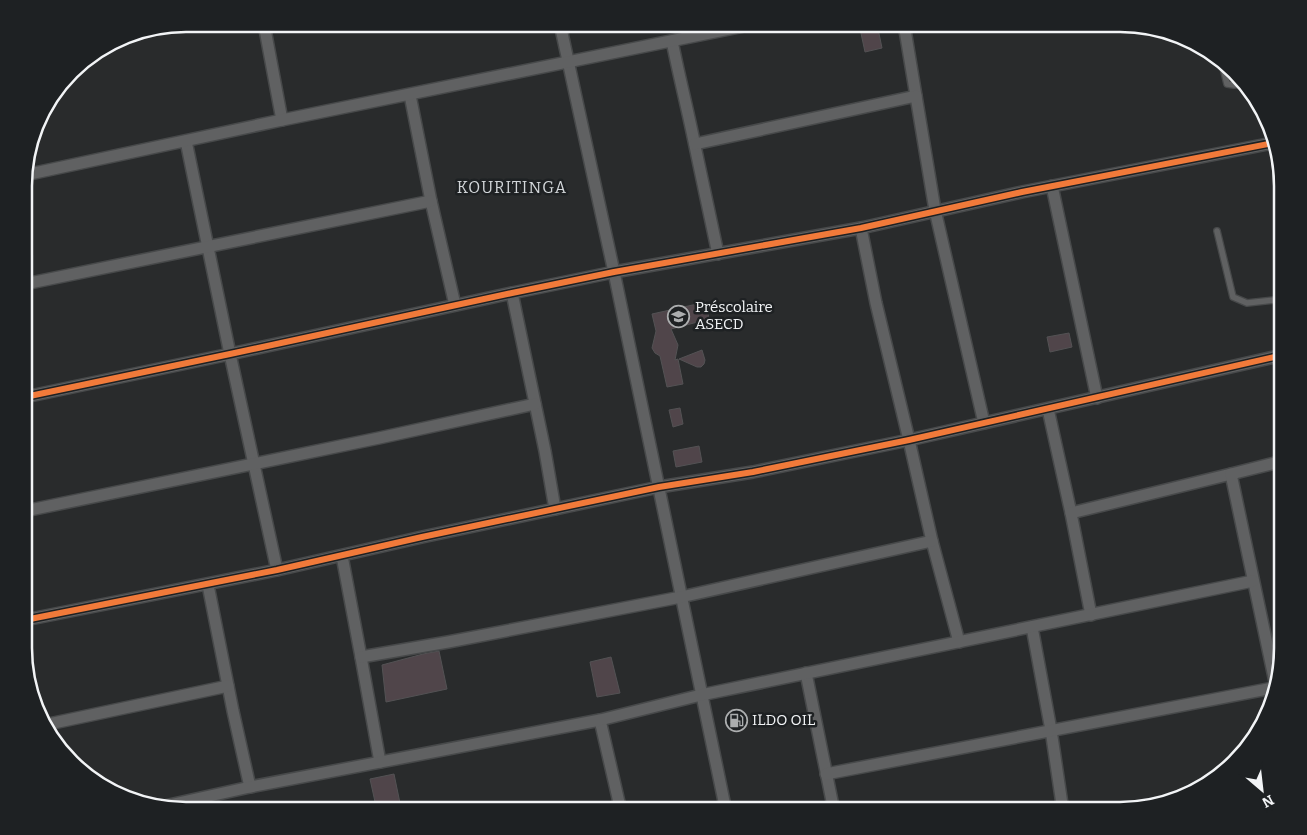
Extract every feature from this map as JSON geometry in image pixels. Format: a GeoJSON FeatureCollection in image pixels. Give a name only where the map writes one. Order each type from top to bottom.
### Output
{"type":"FeatureCollection","features":[{"type":"Feature","properties":{"kind":"street"},"geometry":{"type":"LineString","coordinates":[[33,173],[282,120],[713,32]]}},
{"type":"Feature","properties":{"kind":"street"},"geometry":{"type":"LineString","coordinates":[[905,32],[935,210],[984,423]]}},
{"type":"Feature","properties":{"kind":"street"},"geometry":{"type":"LineString","coordinates":[[266,33],[282,120]]}},
{"type":"Feature","properties":{"kind":"street"},"geometry":{"type":"LineString","coordinates":[[562,33],[614,272],[724,802]]}},
{"type":"Feature","properties":{"kind":"street"},"geometry":{"type":"LineString","coordinates":[[672,41],[718,254]]}},
{"type":"Feature","properties":{"kind":"street"},"geometry":{"type":"LineString","coordinates":[[410,94],[454,305]]}},
{"type":"Feature","properties":{"kind":"street"},"geometry":{"type":"LineString","coordinates":[[695,144],[916,96]]}},
{"type":"Feature","properties":{"kind":"street"},"geometry":{"type":"LineString","coordinates":[[186,141],[230,354],[278,570]]}},
{"type":"Feature","properties":{"kind":"street"},"geometry":{"type":"LineString","coordinates":[[32,396],[614,272],[861,228],[935,210],[1268,143]]}},
{"type":"Feature","properties":{"kind":"street"},"geometry":{"type":"LineString","coordinates":[[1052,186],[1097,398]]}},
{"type":"Feature","properties":{"kind":"street"},"geometry":{"type":"LineString","coordinates":[[32,283],[431,201]]}},
{"type":"Feature","properties":{"kind":"street"},"geometry":{"type":"LineString","coordinates":[[861,228],[876,303],[932,541],[959,642]]}},
{"type":"Feature","properties":{"kind":"street"},"geometry":{"type":"LineString","coordinates":[[512,293],[555,508]]}},
{"type":"Feature","properties":{"kind":"street"},"geometry":{"type":"LineString","coordinates":[[32,619],[278,570],[555,508],[659,487],[753,472],[909,440],[1274,357]]}},
{"type":"Feature","properties":{"kind":"street"},"geometry":{"type":"LineString","coordinates":[[32,510],[535,404]]}},
{"type":"Feature","properties":{"kind":"street"},"geometry":{"type":"LineString","coordinates":[[1048,409],[1091,615]]}},
{"type":"Feature","properties":{"kind":"street"},"geometry":{"type":"LineString","coordinates":[[1071,513],[1274,464]]}},
{"type":"Feature","properties":{"kind":"street"},"geometry":{"type":"LineString","coordinates":[[1231,474],[1273,672]]}},
{"type":"Feature","properties":{"kind":"street"},"geometry":{"type":"LineString","coordinates":[[361,657],[681,597],[932,541]]}},
{"type":"Feature","properties":{"kind":"street"},"geometry":{"type":"LineString","coordinates":[[342,556],[380,762]]}},
{"type":"Feature","properties":{"kind":"street"},"geometry":{"type":"LineString","coordinates":[[183,802],[250,787],[600,720],[701,695],[1253,581]]}},
{"type":"Feature","properties":{"kind":"street"},"geometry":{"type":"LineString","coordinates":[[208,584],[250,787]]}},
{"type":"Feature","properties":{"kind":"street"},"geometry":{"type":"LineString","coordinates":[[1032,627],[1051,730],[1062,802]]}},
{"type":"Feature","properties":{"kind":"street"},"geometry":{"type":"LineString","coordinates":[[806,673],[832,802]]}},
{"type":"Feature","properties":{"kind":"street"},"geometry":{"type":"LineString","coordinates":[[52,724],[228,686]]}},
{"type":"Feature","properties":{"kind":"street"},"geometry":{"type":"LineString","coordinates":[[826,774],[1269,689]]}},
{"type":"Feature","properties":{"kind":"street"},"geometry":{"type":"LineString","coordinates":[[600,720],[619,802]]}},
{"type":"Feature","properties":{"kind":"lane"},"geometry":{"type":"LineString","coordinates":[[1225,74],[1228,84],[1236,85]]}},
{"type":"Feature","properties":{"kind":"lane"},"geometry":{"type":"LineString","coordinates":[[1217,231],[1233,297],[1246,303],[1274,300]]}},
{"type":"Feature","properties":{"kind":"building"},"geometry":{"type":"Polygon","coordinates":[[[861,32],[879,32],[882,48],[865,52],[861,32]]]}},
{"type":"Feature","properties":{"kind":"building"},"geometry":{"type":"Polygon","coordinates":[[[706,302],[709,319],[671,329],[678,345],[675,360],[678,359],[683,384],[667,387],[660,356],[652,348],[656,331],[652,314],[706,302]]]}},
{"type":"Feature","properties":{"kind":"building"},"geometry":{"type":"Polygon","coordinates":[[[1069,333],[1072,347],[1050,352],[1047,337],[1069,333]]]}},
{"type":"Feature","properties":{"kind":"building"},"geometry":{"type":"Polygon","coordinates":[[[702,350],[705,360],[701,367],[679,359],[702,350]]]}},
{"type":"Feature","properties":{"kind":"building"},"geometry":{"type":"Polygon","coordinates":[[[680,408],[683,424],[673,427],[669,410],[680,408]]]}},
{"type":"Feature","properties":{"kind":"building"},"geometry":{"type":"Polygon","coordinates":[[[699,446],[702,462],[676,467],[673,451],[699,446]]]}},
{"type":"Feature","properties":{"kind":"building"},"geometry":{"type":"Polygon","coordinates":[[[439,651],[447,689],[386,702],[382,665],[439,651]]]}},
{"type":"Feature","properties":{"kind":"building"},"geometry":{"type":"Polygon","coordinates":[[[611,657],[620,693],[597,697],[590,662],[611,657]]]}},
{"type":"Feature","properties":{"kind":"building"},"geometry":{"type":"Polygon","coordinates":[[[394,774],[400,802],[375,802],[370,779],[394,774]]]}},
{"type":"Feature","properties":{"kind":"cycle path"},"geometry":{"type":"LineString","coordinates":[[32,396],[614,272],[861,228],[1022,192],[1268,144]]}},
{"type":"Feature","properties":{"kind":"cycle path"},"geometry":{"type":"LineString","coordinates":[[32,619],[277,570],[659,487],[753,472],[909,440],[1274,357]]}},
{"type":"Feature","properties":{"kind":"place","name":"Préscolaire ASECD"},"geometry":{"type":"Point","coordinates":[679,316]}},
{"type":"Feature","properties":{"kind":"place","name":"ILDO OIL"},"geometry":{"type":"Point","coordinates":[736,720]}},
{"type":"Feature","properties":{"kind":"district","name":"KOURITINGA"},"geometry":{"type":"Point","coordinates":[512,187]}}]}
